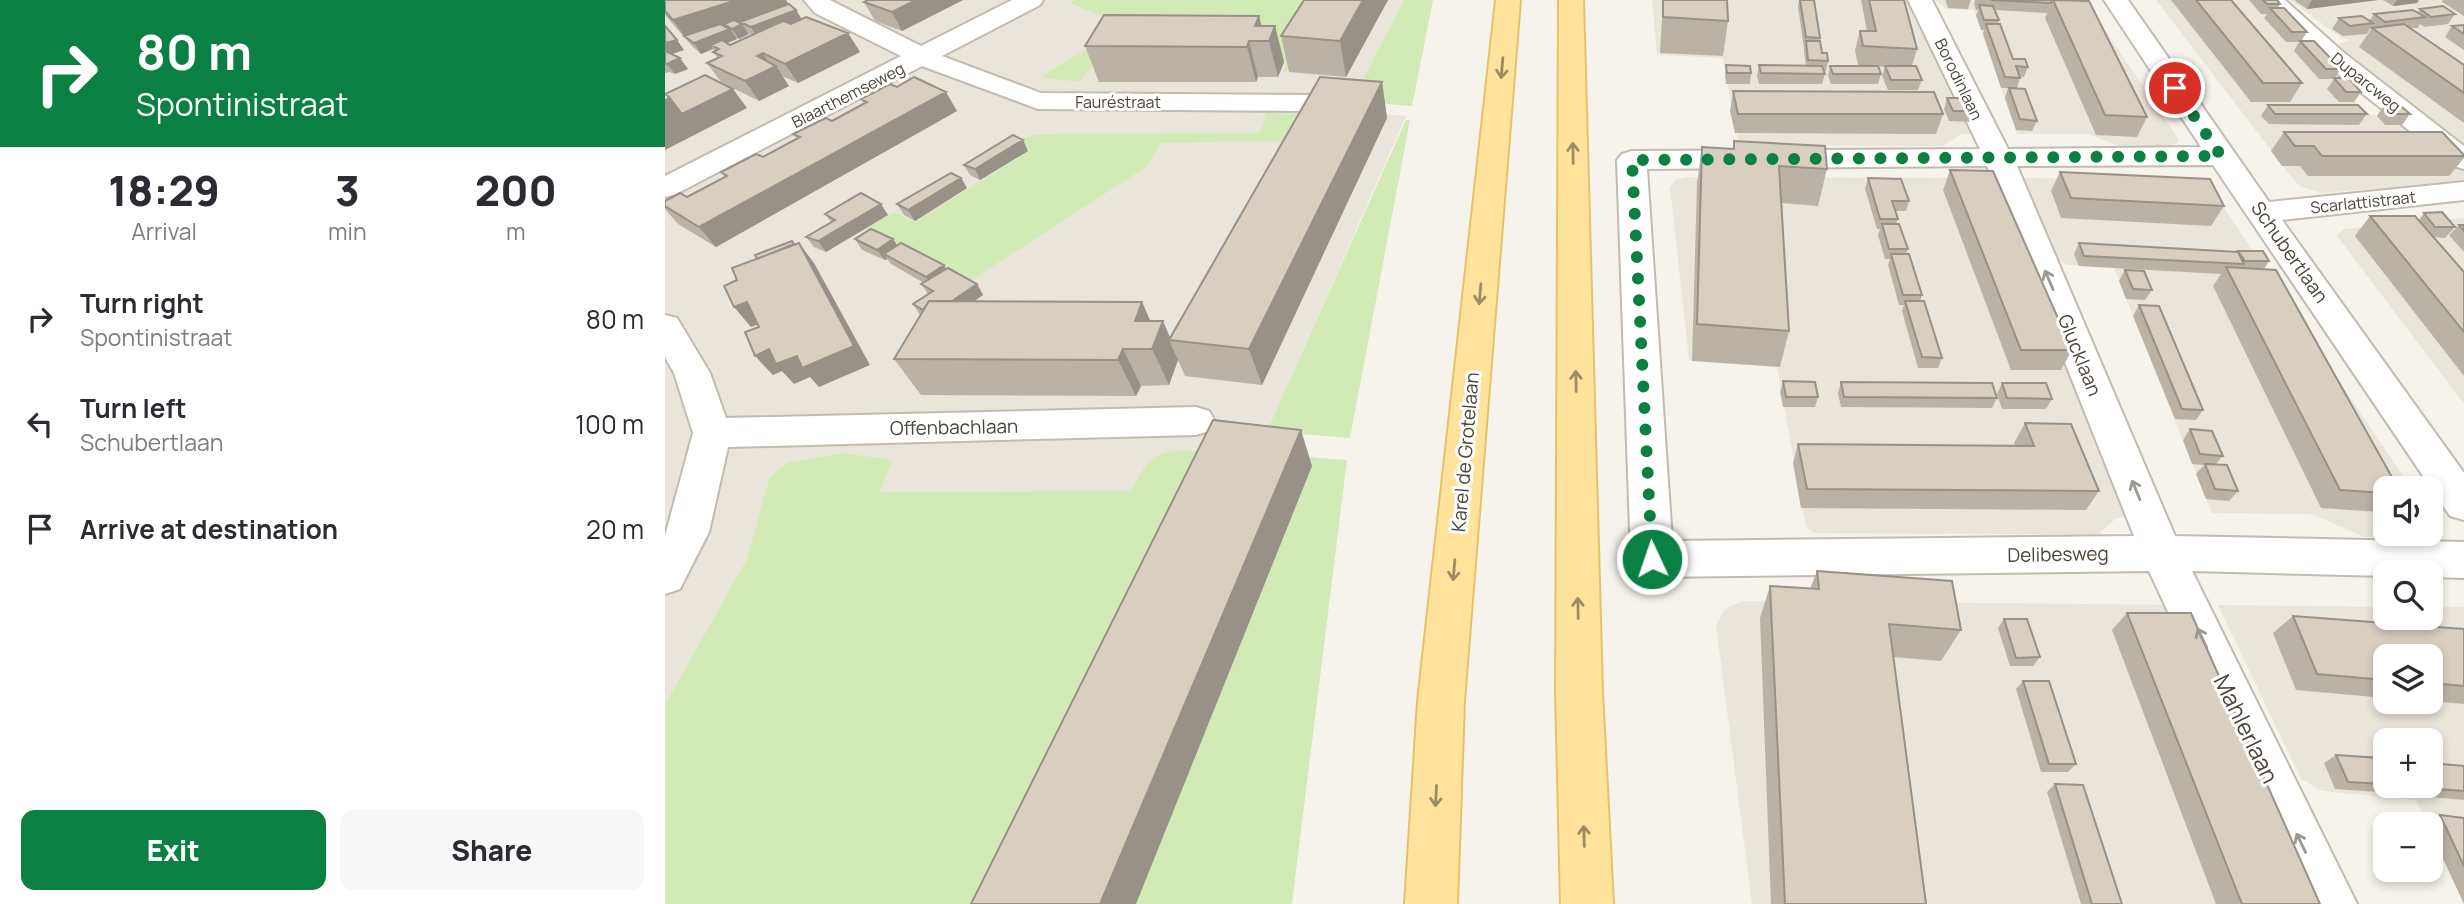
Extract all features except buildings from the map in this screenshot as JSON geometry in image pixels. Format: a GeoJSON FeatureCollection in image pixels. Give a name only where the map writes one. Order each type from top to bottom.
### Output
{"type":"FeatureCollection","features":[{"type":"Feature","properties":{"kind":"main road","name":"Karel de Grotelaan"},"geometry":{"type":"LineString","coordinates":[[1431,904],[1441,701],[1508,0]]}},
{"type":"Feature","properties":{"kind":"main road"},"geometry":{"type":"LineString","coordinates":[[1571,0],[1579,692],[1587,904]]}},
{"type":"Feature","properties":{"kind":"street","name":"Fauréstraat"},"geometry":{"type":"LineString","coordinates":[[816,0],[824,8],[922,57],[1038,101],[1322,103]]}},
{"type":"Feature","properties":{"kind":"street","name":"Blaarthemseweg"},"geometry":{"type":"LineString","coordinates":[[665,188],[1031,0]]}},
{"type":"Feature","properties":{"kind":"street","name":"Borodinlaan"},"geometry":{"type":"LineString","coordinates":[[1920,0],[1998,157]]}},
{"type":"Feature","properties":{"kind":"street","name":"Schubertlaan"},"geometry":{"type":"LineString","coordinates":[[2116,0],[2221,156],[2263,212],[2464,504]]}},
{"type":"Feature","properties":{"kind":"street","name":"Duparcweg"},"geometry":{"type":"LineString","coordinates":[[2271,0],[2334,58],[2464,160]]}},
{"type":"Feature","properties":{"kind":"street"},"geometry":{"type":"LineString","coordinates":[[1998,157],[2221,156]]}},
{"type":"Feature","properties":{"kind":"street","name":"Delibesweg"},"geometry":{"type":"LineString","coordinates":[[1998,157],[1632,160],[1652,559],[2162,553],[2464,560]]}},
{"type":"Feature","properties":{"kind":"street","name":"Glucklaan"},"geometry":{"type":"LineString","coordinates":[[1998,157],[2162,553]]}},
{"type":"Feature","properties":{"kind":"street","name":"Scarlattistraat"},"geometry":{"type":"LineString","coordinates":[[2263,212],[2464,191]]}},
{"type":"Feature","properties":{"kind":"street"},"geometry":{"type":"LineString","coordinates":[[665,327],[692,373],[712,433],[688,532],[665,576]]}},
{"type":"Feature","properties":{"kind":"street","name":"Offenbachlaan"},"geometry":{"type":"LineString","coordinates":[[712,433],[1196,421]]}},
{"type":"Feature","properties":{"kind":"street","name":"Mahlerlaan"},"geometry":{"type":"LineString","coordinates":[[2162,553],[2331,904]]}},
{"type":"Feature","properties":{"kind":"shaded area"},"geometry":{"type":"Polygon","coordinates":[[[665,0],[1405,0],[1347,111],[1406,116],[1259,450],[1341,461],[665,904],[665,0]]]}},
{"type":"Feature","properties":{"kind":"shaded area"},"geometry":{"type":"Polygon","coordinates":[[[1652,0],[1920,0],[1980,134],[1962,134],[1942,146],[1743,145],[1738,142],[1723,58],[1657,55],[1652,0]]]}},
{"type":"Feature","properties":{"kind":"shaded area"},"geometry":{"type":"Polygon","coordinates":[[[1935,0],[2085,0],[2178,142],[2169,147],[2119,146],[2088,134],[2017,134],[1974,10],[1946,9],[1935,0]]]}},
{"type":"Feature","properties":{"kind":"shaded area"},"geometry":{"type":"Polygon","coordinates":[[[2156,0],[2263,0],[2367,115],[2395,115],[2464,167],[2464,181],[2322,193],[2302,187],[2296,183],[2156,0]]]}},
{"type":"Feature","properties":{"kind":"shaded area"},"geometry":{"type":"Polygon","coordinates":[[[2290,0],[2464,0],[2464,152],[2338,47],[2342,42],[2350,40],[2340,37],[2290,0]]]}},
{"type":"Feature","properties":{"kind":"shaded area"},"geometry":{"type":"Polygon","coordinates":[[[1686,177],[2000,178],[2137,512],[2115,519],[2098,535],[1814,533],[1806,527],[1777,367],[1689,360],[1670,187],[1676,180],[1686,177]]]}},
{"type":"Feature","properties":{"kind":"shaded area"},"geometry":{"type":"Polygon","coordinates":[[[2018,178],[2188,180],[2211,188],[2403,476],[2373,476],[2373,537],[2364,537],[2312,514],[2212,513],[2114,268],[2068,265],[2057,260],[2018,178]]]}},
{"type":"Feature","properties":{"kind":"shaded area"},"geometry":{"type":"Polygon","coordinates":[[[2464,218],[2464,404],[2337,236],[2344,229],[2464,218]]]}},
{"type":"Feature","properties":{"kind":"shaded area"},"geometry":{"type":"Polygon","coordinates":[[[1742,601],[2190,605],[2325,904],[1752,904],[1716,625],[1725,609],[1742,601]]]}},
{"type":"Feature","properties":{"kind":"shaded area"},"geometry":{"type":"Polygon","coordinates":[[[2218,605],[2373,607],[2373,630],[2443,630],[2443,607],[2464,607],[2464,904],[2443,853],[2443,812],[2422,812],[2416,800],[2395,798],[2443,798],[2443,728],[2373,728],[2373,796],[2322,791],[2301,779],[2218,605]]]}},
{"type":"Feature","properties":{"kind":"green space"},"geometry":{"type":"Polygon","coordinates":[[[1076,0],[1331,0],[1287,72],[1283,72],[1287,61],[1107,46],[1080,82],[1040,77],[1110,35],[1111,19],[1069,3],[1076,0]]]}},
{"type":"Feature","properties":{"kind":"green space"},"geometry":{"type":"Polygon","coordinates":[[[1404,0],[1433,0],[1412,106],[1352,101],[1404,0]]]}},
{"type":"Feature","properties":{"kind":"green space"},"geometry":{"type":"Polygon","coordinates":[[[1266,113],[1325,114],[1309,143],[1161,143],[1146,167],[967,283],[864,230],[894,212],[915,222],[1031,150],[1011,140],[1042,134],[1260,133],[1266,113]]]}},
{"type":"Feature","properties":{"kind":"green space"},"geometry":{"type":"Polygon","coordinates":[[[1406,120],[1410,120],[1350,438],[1267,431],[1406,120]]]}},
{"type":"Feature","properties":{"kind":"green space"},"geometry":{"type":"Polygon","coordinates":[[[1207,450],[1347,460],[1292,904],[665,904],[665,705],[747,559],[770,477],[788,463],[843,453],[892,460],[880,492],[1131,491],[1146,466],[1160,454],[1207,450]]]}},
{"type":"Feature","properties":{"kind":"route"},"geometry":{"type":"LineString","coordinates":[[1652,559],[1632,160],[2221,156],[2175,88]]}}]}
